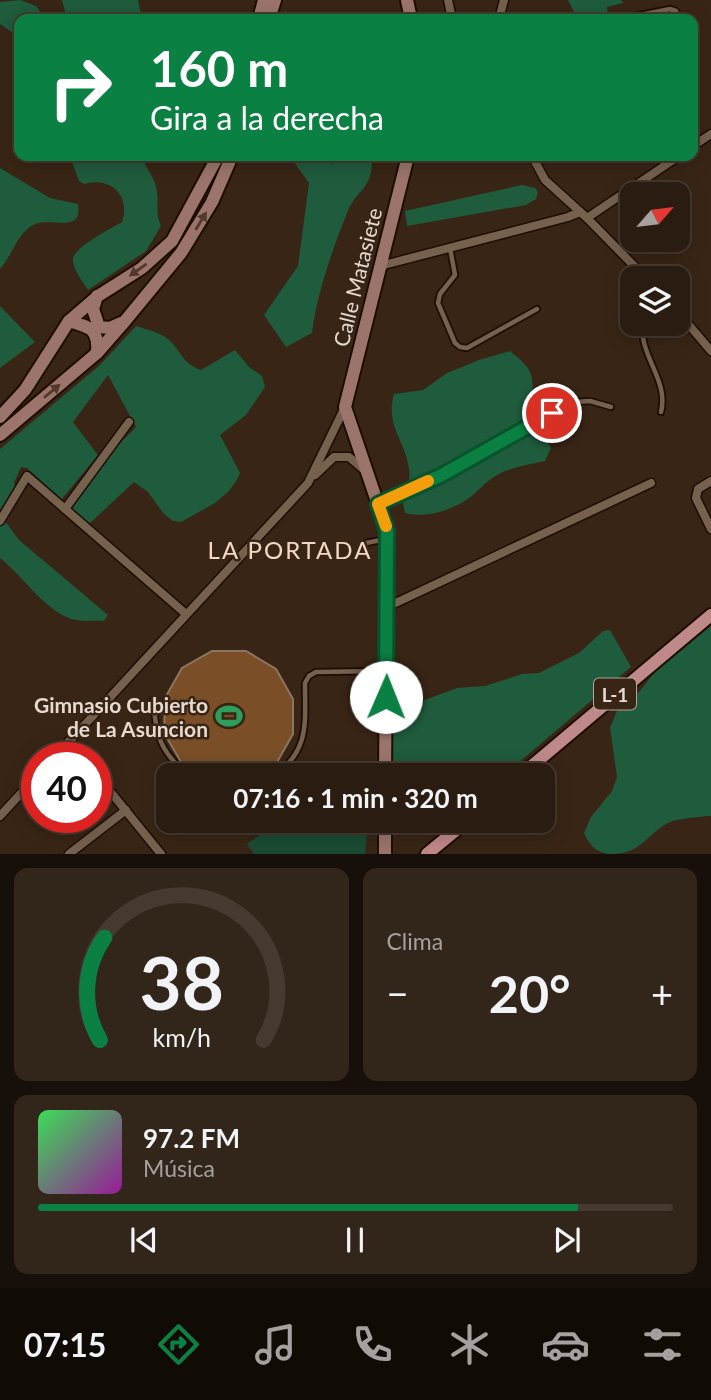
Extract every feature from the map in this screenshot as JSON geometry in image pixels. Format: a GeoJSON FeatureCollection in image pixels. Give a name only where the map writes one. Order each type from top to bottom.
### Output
{"type":"FeatureCollection","features":[{"type":"Feature","properties":{"kind":"main road","name":"L-1"},"geometry":{"type":"LineString","coordinates":[[535,763],[711,615]]}},
{"type":"Feature","properties":{"kind":"main road"},"geometry":{"type":"LineString","coordinates":[[427,854],[452,833]]}},
{"type":"Feature","properties":{"kind":"street"},"geometry":{"type":"LineString","coordinates":[[0,417],[25,390],[69,321],[97,296],[142,268],[172,242],[215,161]]}},
{"type":"Feature","properties":{"kind":"street"},"geometry":{"type":"LineString","coordinates":[[0,435],[97,353],[125,321],[181,253],[212,202],[230,161]]}},
{"type":"Feature","properties":{"kind":"street","name":"Calle Matasiete"},"geometry":{"type":"LineString","coordinates":[[345,407],[407,161]]}},
{"type":"Feature","properties":{"kind":"street"},"geometry":{"type":"LineString","coordinates":[[535,161],[545,180],[634,266]]}},
{"type":"Feature","properties":{"kind":"street"},"geometry":{"type":"LineString","coordinates":[[380,265],[584,215],[671,161]]}},
{"type":"Feature","properties":{"kind":"street"},"geometry":{"type":"LineString","coordinates":[[97,296],[93,309],[99,327],[110,328],[125,321]]}},
{"type":"Feature","properties":{"kind":"street"},"geometry":{"type":"LineString","coordinates":[[69,321],[88,326],[98,341],[97,353]]}},
{"type":"Feature","properties":{"kind":"street"},"geometry":{"type":"LineString","coordinates":[[690,326],[711,351]]}},
{"type":"Feature","properties":{"kind":"street"},"geometry":{"type":"LineString","coordinates":[[345,407],[387,531],[386,763]]}},
{"type":"Feature","properties":{"kind":"street"},"geometry":{"type":"LineString","coordinates":[[308,483],[345,407]]}},
{"type":"Feature","properties":{"kind":"street"},"geometry":{"type":"LineString","coordinates":[[65,509],[129,422]]}},
{"type":"Feature","properties":{"kind":"street"},"geometry":{"type":"LineString","coordinates":[[69,741],[334,457],[349,457],[368,474]]}},
{"type":"Feature","properties":{"kind":"street"},"geometry":{"type":"LineString","coordinates":[[0,521],[27,476],[187,614]]}},
{"type":"Feature","properties":{"kind":"street"},"geometry":{"type":"LineString","coordinates":[[711,481],[698,489],[696,498],[711,529]]}},
{"type":"Feature","properties":{"kind":"street"},"geometry":{"type":"LineString","coordinates":[[387,607],[651,483]]}},
{"type":"Feature","properties":{"kind":"street"},"geometry":{"type":"LineString","coordinates":[[0,816],[21,793]]}},
{"type":"Feature","properties":{"kind":"street"},"geometry":{"type":"LineString","coordinates":[[112,793],[162,854]]}},
{"type":"Feature","properties":{"kind":"street"},"geometry":{"type":"LineString","coordinates":[[69,854],[126,810]]}},
{"type":"Feature","properties":{"kind":"street"},"geometry":{"type":"LineString","coordinates":[[385,833],[385,854]]}},
{"type":"Feature","properties":{"kind":"lane"},"geometry":{"type":"LineString","coordinates":[[645,14],[670,9],[677,14]]}},
{"type":"Feature","properties":{"kind":"lane"},"geometry":{"type":"LineString","coordinates":[[450,247],[455,275],[440,294],[438,303],[455,343],[460,347],[467,348],[537,309]]}},
{"type":"Feature","properties":{"kind":"lane"},"geometry":{"type":"LineString","coordinates":[[645,336],[661,391],[661,412]]}},
{"type":"Feature","properties":{"kind":"lane"},"geometry":{"type":"LineString","coordinates":[[378,504],[442,475],[574,402],[597,402],[611,407]]}},
{"type":"Feature","properties":{"kind":"lane"},"geometry":{"type":"LineString","coordinates":[[366,543],[387,539]]}},
{"type":"Feature","properties":{"kind":"lane"},"geometry":{"type":"LineString","coordinates":[[291,763],[306,733],[305,682],[309,676],[316,672],[386,671]]}},
{"type":"Feature","properties":{"kind":"lane"},"geometry":{"type":"LineString","coordinates":[[153,700],[156,733],[173,763]]}},
{"type":"Feature","properties":{"kind":"green space"},"geometry":{"type":"Polygon","coordinates":[[[20,0],[36,6],[42,14],[14,14],[14,34],[0,24],[0,2],[20,0]]]}},
{"type":"Feature","properties":{"kind":"green space"},"geometry":{"type":"Polygon","coordinates":[[[62,0],[138,0],[141,14],[66,14],[62,0]]]}},
{"type":"Feature","properties":{"kind":"green space"},"geometry":{"type":"Polygon","coordinates":[[[568,0],[621,0],[623,3],[607,7],[608,14],[574,12],[568,0]]]}},
{"type":"Feature","properties":{"kind":"green space"},"geometry":{"type":"Polygon","coordinates":[[[72,161],[144,161],[156,187],[161,226],[146,251],[88,290],[75,268],[74,255],[85,244],[122,222],[124,204],[121,196],[110,186],[94,182],[84,184],[79,181],[72,161]]]}},
{"type":"Feature","properties":{"kind":"green space"},"geometry":{"type":"Polygon","coordinates":[[[289,161],[322,161],[333,164],[334,161],[372,161],[372,167],[367,182],[351,204],[331,257],[317,303],[312,333],[286,347],[264,315],[298,266],[309,183],[294,162],[289,161]]]}},
{"type":"Feature","properties":{"kind":"green space"},"geometry":{"type":"Polygon","coordinates":[[[0,168],[50,198],[78,204],[78,213],[76,219],[71,222],[41,223],[27,229],[0,269],[0,168]]]}},
{"type":"Feature","properties":{"kind":"green space"},"geometry":{"type":"Polygon","coordinates":[[[522,185],[535,188],[538,192],[536,199],[526,205],[407,226],[405,211],[522,185]]]}},
{"type":"Feature","properties":{"kind":"green space"},"geometry":{"type":"Polygon","coordinates":[[[0,306],[35,342],[0,368],[0,306]]]}},
{"type":"Feature","properties":{"kind":"green space"},"geometry":{"type":"Polygon","coordinates":[[[136,326],[165,337],[187,362],[201,370],[235,350],[249,367],[262,376],[265,387],[246,415],[220,435],[240,473],[235,483],[215,503],[181,522],[173,521],[164,514],[148,492],[134,482],[88,525],[74,515],[71,506],[108,455],[136,427],[108,375],[73,422],[98,455],[61,500],[27,468],[21,467],[14,483],[18,500],[5,521],[19,540],[108,615],[104,621],[76,620],[66,617],[46,603],[0,558],[0,449],[100,365],[136,326]]]}},
{"type":"Feature","properties":{"kind":"green space"},"geometry":{"type":"Polygon","coordinates":[[[510,351],[525,364],[531,375],[537,416],[551,448],[545,461],[502,472],[468,499],[449,509],[427,514],[405,513],[403,498],[409,481],[409,469],[392,415],[394,394],[423,390],[447,373],[510,351]]]}},
{"type":"Feature","properties":{"kind":"green space"},"geometry":{"type":"Polygon","coordinates":[[[711,626],[711,816],[673,821],[657,830],[639,846],[623,853],[607,854],[598,851],[584,833],[591,817],[612,791],[617,777],[610,728],[616,713],[625,699],[639,692],[661,664],[711,626]]]}},
{"type":"Feature","properties":{"kind":"green space"},"geometry":{"type":"Polygon","coordinates":[[[610,630],[631,667],[518,763],[388,763],[387,714],[457,688],[485,686],[522,674],[539,673],[579,653],[603,631],[610,630]]]}},
{"type":"Feature","properties":{"kind":"green space"},"geometry":{"type":"Polygon","coordinates":[[[263,833],[367,833],[365,854],[254,854],[247,844],[263,833]]]}},
{"type":"Feature","properties":{"kind":"building","name":"Gimnasio Cubierto de La Asuncion"},"geometry":{"type":"Polygon","coordinates":[[[212,651],[246,651],[276,669],[293,699],[293,734],[277,763],[181,762],[164,733],[165,698],[182,668],[212,651]]]}},
{"type":"Feature","properties":{"kind":"slow traffic"},"geometry":{"type":"LineString","coordinates":[[386,526],[378,504],[428,481]]}},
{"type":"Feature","properties":{"kind":"place","name":"Gimnasio Cubierto de La Asuncion"},"geometry":{"type":"Point","coordinates":[229,716]}},
{"type":"Feature","properties":{"kind":"district","name":"LA PORTADA"},"geometry":{"type":"Point","coordinates":[290,549]}},
{"type":"Feature","properties":{"kind":"route"},"geometry":{"type":"LineString","coordinates":[[386,697],[387,531],[378,504],[442,475],[552,413]]}}]}
